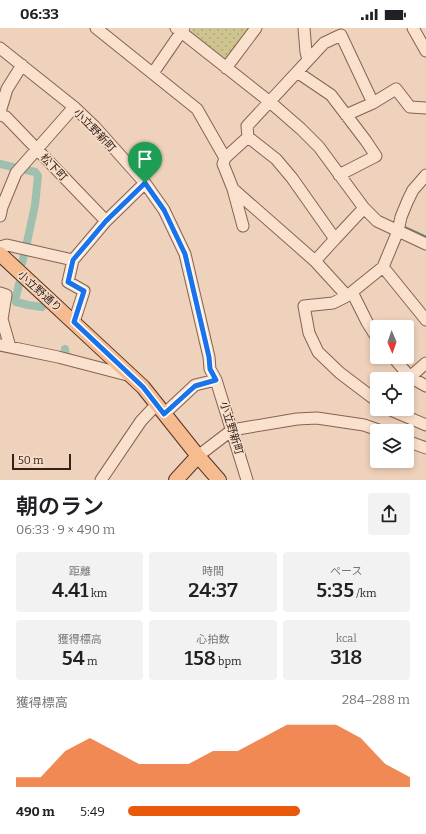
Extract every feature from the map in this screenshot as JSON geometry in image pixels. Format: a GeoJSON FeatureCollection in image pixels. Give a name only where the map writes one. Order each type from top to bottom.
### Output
{"type":"FeatureCollection","features":[{"type":"Feature","properties":{"kind":"main road","name":"小立野通り"},"geometry":{"type":"LineString","coordinates":[[0,254],[143,387],[219,480]]}},
{"type":"Feature","properties":{"kind":"main road"},"geometry":{"type":"LineString","coordinates":[[176,480],[198,456]]}},
{"type":"Feature","properties":{"kind":"street"},"geometry":{"type":"LineString","coordinates":[[96,28],[197,109],[225,158]]}},
{"type":"Feature","properties":{"kind":"street"},"geometry":{"type":"LineString","coordinates":[[226,68],[256,28]]}},
{"type":"Feature","properties":{"kind":"street"},"geometry":{"type":"LineString","coordinates":[[304,28],[308,60]]}},
{"type":"Feature","properties":{"kind":"street"},"geometry":{"type":"LineString","coordinates":[[413,28],[426,51]]}},
{"type":"Feature","properties":{"kind":"street"},"geometry":{"type":"LineString","coordinates":[[153,73],[180,29],[301,129],[318,146],[364,208],[377,221],[426,244]]}},
{"type":"Feature","properties":{"kind":"street"},"geometry":{"type":"LineString","coordinates":[[243,226],[233,189],[223,164],[225,158],[248,137],[248,126],[324,43],[341,35],[373,103]]}},
{"type":"Feature","properties":{"kind":"street","name":"小立野新町"},"geometry":{"type":"LineString","coordinates":[[0,48],[74,107],[95,127],[145,183],[164,210],[185,254],[209,357],[210,369],[216,380],[247,480]]}},
{"type":"Feature","properties":{"kind":"street","name":"松下町"},"geometry":{"type":"LineString","coordinates":[[22,65],[7,89],[0,113],[6,117],[106,221]]}},
{"type":"Feature","properties":{"kind":"street"},"geometry":{"type":"LineString","coordinates":[[297,72],[331,95],[376,156],[339,175]]}},
{"type":"Feature","properties":{"kind":"street"},"geometry":{"type":"LineString","coordinates":[[346,115],[373,103],[396,89],[410,107],[426,108]]}},
{"type":"Feature","properties":{"kind":"street"},"geometry":{"type":"LineString","coordinates":[[0,216],[3,195],[16,173],[74,107]]}},
{"type":"Feature","properties":{"kind":"street"},"geometry":{"type":"LineString","coordinates":[[248,137],[276,159],[292,178],[335,239]]}},
{"type":"Feature","properties":{"kind":"street"},"geometry":{"type":"LineString","coordinates":[[370,396],[340,373],[318,352],[309,333],[304,306],[333,303],[350,294],[383,267],[398,231],[401,217],[408,200],[413,190],[426,175]]}},
{"type":"Feature","properties":{"kind":"street"},"geometry":{"type":"LineString","coordinates":[[74,322],[84,291],[68,282],[73,260],[106,221],[145,183]]}},
{"type":"Feature","properties":{"kind":"street"},"geometry":{"type":"LineString","coordinates":[[233,189],[350,294],[370,327]]}},
{"type":"Feature","properties":{"kind":"street"},"geometry":{"type":"LineString","coordinates":[[315,261],[364,208]]}},
{"type":"Feature","properties":{"kind":"street"},"geometry":{"type":"LineString","coordinates":[[0,247],[7,245],[73,260]]}},
{"type":"Feature","properties":{"kind":"street"},"geometry":{"type":"LineString","coordinates":[[383,267],[426,320]]}},
{"type":"Feature","properties":{"kind":"street"},"geometry":{"type":"LineString","coordinates":[[0,293],[6,295],[2,319],[5,346],[58,357],[132,376]]}},
{"type":"Feature","properties":{"kind":"street"},"geometry":{"type":"LineString","coordinates":[[414,375],[426,364]]}},
{"type":"Feature","properties":{"kind":"street"},"geometry":{"type":"LineString","coordinates":[[102,480],[141,421],[195,386],[216,380]]}},
{"type":"Feature","properties":{"kind":"street"},"geometry":{"type":"LineString","coordinates":[[414,382],[426,386]]}},
{"type":"Feature","properties":{"kind":"street"},"geometry":{"type":"LineString","coordinates":[[406,416],[426,425]]}},
{"type":"Feature","properties":{"kind":"street"},"geometry":{"type":"LineString","coordinates":[[198,456],[232,430],[297,419],[318,418],[364,424],[370,426]]}},
{"type":"Feature","properties":{"kind":"street"},"geometry":{"type":"LineString","coordinates":[[414,444],[426,448]]}},
{"type":"Feature","properties":{"kind":"shaded area"},"geometry":{"type":"Polygon","coordinates":[[[192,28],[251,28],[225,60],[190,34],[192,28]]]}},
{"type":"Feature","properties":{"kind":"waterway"},"geometry":{"type":"LineString","coordinates":[[0,164],[17,168]]}},
{"type":"Feature","properties":{"kind":"waterway"},"geometry":{"type":"LineString","coordinates":[[22,169],[35,172],[38,176],[35,205],[26,247]]}},
{"type":"Feature","properties":{"kind":"waterway"},"geometry":{"type":"LineString","coordinates":[[402,226],[426,237]]}},
{"type":"Feature","properties":{"kind":"waterway"},"geometry":{"type":"LineString","coordinates":[[22,263],[25,251]]}},
{"type":"Feature","properties":{"kind":"waterway"},"geometry":{"type":"LineString","coordinates":[[19,284],[16,302],[42,307]]}},
{"type":"Feature","properties":{"kind":"waterway"},"geometry":{"type":"LineString","coordinates":[[65,349],[66,356],[72,358]]}},
{"type":"Feature","properties":{"kind":"route"},"geometry":{"type":"LineString","coordinates":[[145,183],[164,210],[185,254],[209,357],[210,369],[216,380],[195,386],[164,414],[143,387],[74,322],[84,291],[68,282],[73,260],[106,221],[145,183]]}}]}
